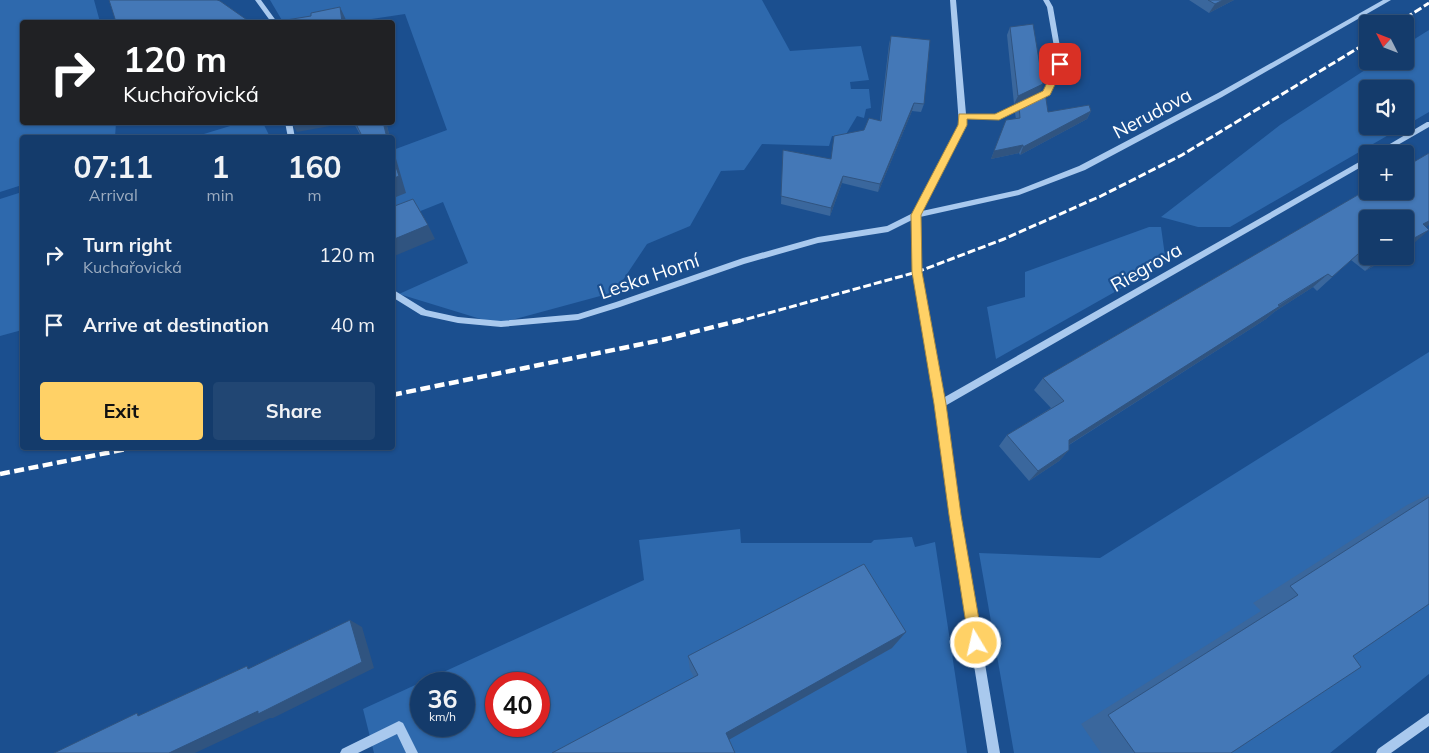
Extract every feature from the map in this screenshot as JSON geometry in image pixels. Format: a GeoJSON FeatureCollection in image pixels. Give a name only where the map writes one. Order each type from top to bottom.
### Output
{"type":"FeatureCollection","features":[{"type":"Feature","properties":{"kind":"street"},"geometry":{"type":"LineString","coordinates":[[258,0],[273,20]]}},
{"type":"Feature","properties":{"kind":"street"},"geometry":{"type":"LineString","coordinates":[[953,0],[963,125],[916,215],[917,272],[940,404],[955,515],[994,753]]}},
{"type":"Feature","properties":{"kind":"street"},"geometry":{"type":"LineString","coordinates":[[962,116],[996,117],[1047,93],[1060,64],[1050,8],[1046,0]]}},
{"type":"Feature","properties":{"kind":"street","name":"Nerudova"},"geometry":{"type":"LineString","coordinates":[[916,215],[1019,192],[1082,168],[1220,95],[1388,0]]}},
{"type":"Feature","properties":{"kind":"street"},"geometry":{"type":"LineString","coordinates":[[1392,145],[1429,124]]}},
{"type":"Feature","properties":{"kind":"street","name":"Riegrova"},"geometry":{"type":"LineString","coordinates":[[940,404],[1359,164]]}},
{"type":"Feature","properties":{"kind":"street","name":"Leska Horní"},"geometry":{"type":"LineString","coordinates":[[395,294],[424,313],[458,320],[501,324],[578,316],[617,305],[734,264],[818,240],[888,229],[916,215]]}},
{"type":"Feature","properties":{"kind":"street"},"geometry":{"type":"LineString","coordinates":[[1382,753],[1429,718]]}},
{"type":"Feature","properties":{"kind":"street"},"geometry":{"type":"LineString","coordinates":[[346,753],[399,727],[412,753]]}},
{"type":"Feature","properties":{"kind":"shaded area"},"geometry":{"type":"Polygon","coordinates":[[[0,0],[94,0],[99,20],[20,20],[20,125],[116,125],[115,135],[20,135],[20,186],[0,192],[0,0]]]}},
{"type":"Feature","properties":{"kind":"shaded area"},"geometry":{"type":"Polygon","coordinates":[[[270,0],[762,0],[790,51],[861,46],[869,80],[850,82],[851,89],[869,89],[871,108],[866,109],[864,118],[857,116],[845,136],[832,136],[829,146],[762,144],[744,170],[721,171],[690,226],[647,244],[615,292],[497,324],[399,294],[468,263],[443,202],[395,221],[395,149],[447,130],[405,14],[365,20],[282,20],[270,0]]]}},
{"type":"Feature","properties":{"kind":"shaded area"},"geometry":{"type":"Polygon","coordinates":[[[1429,30],[1429,112],[1414,121],[1414,80],[1359,80],[1359,135],[1388,135],[1371,145],[1359,145],[1359,152],[1230,227],[1198,227],[1161,217],[1280,125],[1365,70],[1414,70],[1414,39],[1429,30]]]}},
{"type":"Feature","properties":{"kind":"shaded area"},"geometry":{"type":"Polygon","coordinates":[[[233,125],[264,125],[269,135],[201,135],[233,125]]]}},
{"type":"Feature","properties":{"kind":"shaded area"},"geometry":{"type":"Polygon","coordinates":[[[20,193],[20,331],[0,336],[0,199],[20,193]]]}},
{"type":"Feature","properties":{"kind":"shaded area"},"geometry":{"type":"Polygon","coordinates":[[[1149,227],[1161,227],[1166,263],[996,359],[987,307],[1025,297],[1025,272],[1149,227]]]}},
{"type":"Feature","properties":{"kind":"shaded area"},"geometry":{"type":"Polygon","coordinates":[[[1429,352],[1429,674],[1330,753],[1014,753],[979,553],[1100,558],[1429,352]]]}},
{"type":"Feature","properties":{"kind":"shaded area"},"geometry":{"type":"Polygon","coordinates":[[[740,529],[741,543],[871,543],[874,540],[912,537],[915,547],[935,542],[967,753],[374,753],[363,709],[410,687],[410,737],[475,737],[475,672],[444,672],[644,580],[639,540],[740,529]]]}},
{"type":"Feature","properties":{"kind":"building"},"geometry":{"type":"Polygon","coordinates":[[[109,0],[217,0],[247,20],[115,20],[109,0]]]}},
{"type":"Feature","properties":{"kind":"building"},"geometry":{"type":"Polygon","coordinates":[[[1208,0],[1223,0],[1215,4],[1208,0]]]}},
{"type":"Feature","properties":{"kind":"building"},"geometry":{"type":"Polygon","coordinates":[[[340,7],[342,20],[286,20],[311,16],[311,13],[340,7]]]}},
{"type":"Feature","properties":{"kind":"building"},"geometry":{"type":"Polygon","coordinates":[[[1033,24],[1043,84],[1018,96],[1010,27],[1033,24]]]}},
{"type":"Feature","properties":{"kind":"building"},"geometry":{"type":"Polygon","coordinates":[[[891,36],[930,40],[924,104],[914,103],[880,184],[843,176],[831,208],[781,196],[783,150],[831,159],[834,136],[864,130],[869,118],[881,121],[891,36]]]}},
{"type":"Feature","properties":{"kind":"building"},"geometry":{"type":"Polygon","coordinates":[[[1045,92],[1048,112],[1089,105],[1091,111],[1023,147],[1023,145],[994,151],[1006,120],[1020,118],[1019,105],[1045,92]]]}},
{"type":"Feature","properties":{"kind":"building"},"geometry":{"type":"Polygon","coordinates":[[[356,125],[384,125],[386,135],[362,135],[356,125]]]}},
{"type":"Feature","properties":{"kind":"building"},"geometry":{"type":"Polygon","coordinates":[[[1429,153],[1429,221],[1423,224],[1429,230],[1414,238],[1414,210],[1359,210],[1359,253],[1332,277],[1328,274],[1069,440],[1069,450],[1038,471],[1007,435],[1064,401],[1043,378],[1359,194],[1359,200],[1414,200],[1414,162],[1429,153]]]}},
{"type":"Feature","properties":{"kind":"building"},"geometry":{"type":"Polygon","coordinates":[[[395,164],[399,176],[395,178],[395,164]]]}},
{"type":"Feature","properties":{"kind":"building"},"geometry":{"type":"Polygon","coordinates":[[[413,199],[428,225],[395,239],[395,206],[413,199]]]}},
{"type":"Feature","properties":{"kind":"building"},"geometry":{"type":"Polygon","coordinates":[[[1429,497],[1429,604],[1353,656],[1361,667],[1231,753],[1135,753],[1108,715],[1298,595],[1290,586],[1429,497]]]}},
{"type":"Feature","properties":{"kind":"building"},"geometry":{"type":"Polygon","coordinates":[[[864,564],[906,632],[726,733],[735,753],[552,753],[698,675],[688,656],[864,564]]]}},
{"type":"Feature","properties":{"kind":"building"},"geometry":{"type":"Polygon","coordinates":[[[350,620],[362,662],[258,714],[258,711],[169,753],[54,753],[137,713],[138,716],[247,666],[248,669],[350,620]]]}},
{"type":"Feature","properties":{"kind":"railway"},"geometry":{"type":"LineString","coordinates":[[1410,15],[1429,3]]}},
{"type":"Feature","properties":{"kind":"railway"},"geometry":{"type":"LineString","coordinates":[[736,322],[917,272],[1004,239],[1101,196],[1182,155],[1359,47]]}},
{"type":"Feature","properties":{"kind":"railway"},"geometry":{"type":"LineString","coordinates":[[395,394],[662,340],[741,320]]}},
{"type":"Feature","properties":{"kind":"railway"},"geometry":{"type":"LineString","coordinates":[[0,474],[122,450]]}},
{"type":"Feature","properties":{"kind":"route"},"geometry":{"type":"LineString","coordinates":[[976,643],[955,515],[940,404],[917,272],[916,215],[963,125],[962,116],[996,117],[1047,93],[1060,64]]}}]}
